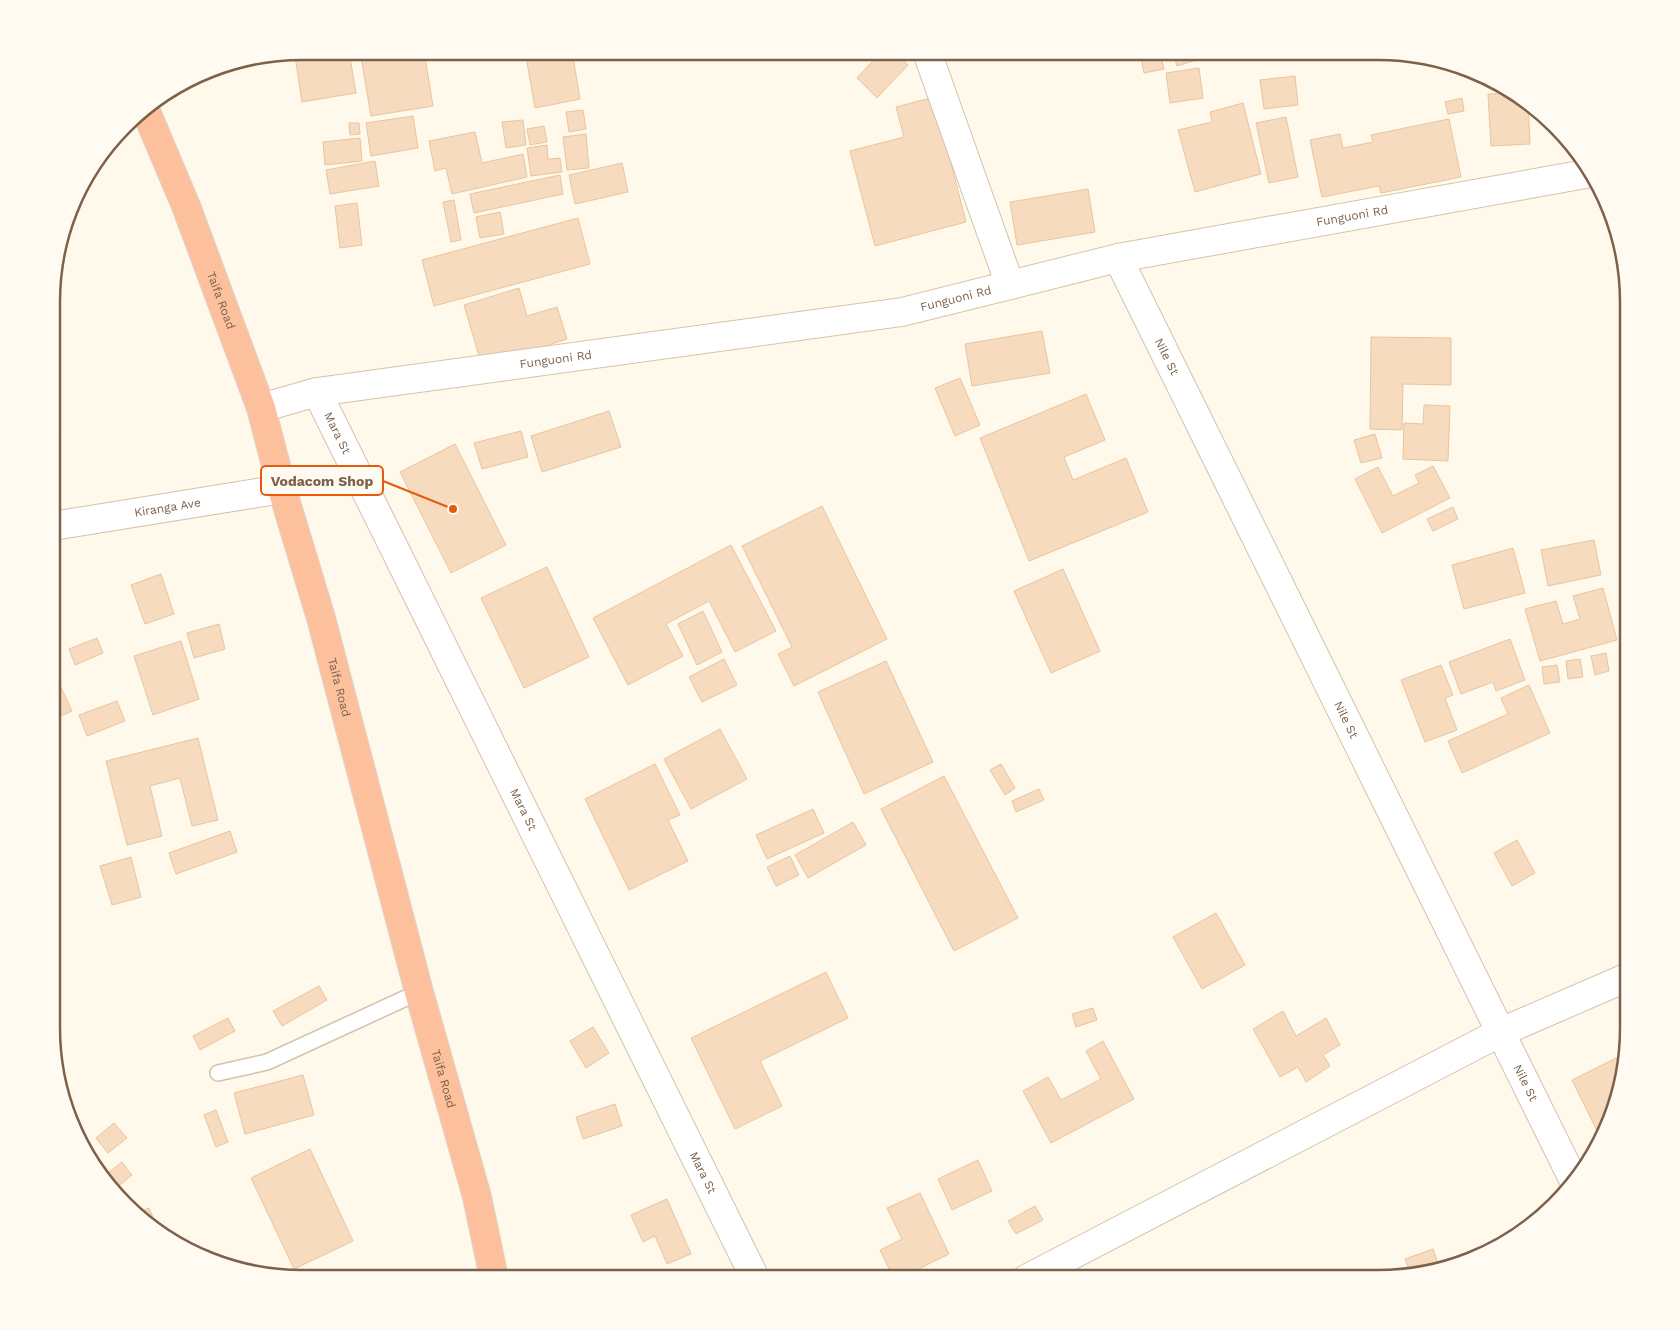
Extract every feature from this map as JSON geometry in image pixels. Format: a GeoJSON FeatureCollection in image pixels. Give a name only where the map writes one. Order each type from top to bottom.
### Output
{"type":"FeatureCollection","features":[{"type":"Feature","properties":{"kind":"highway","name":"Taifa Road"},"geometry":{"type":"LineString","coordinates":[[148,116],[186,206],[261,408],[282,489],[321,618],[418,992],[476,1196],[492,1270]]}},
{"type":"Feature","properties":{"kind":"street"},"geometry":{"type":"LineString","coordinates":[[930,60],[1010,285]]}},
{"type":"Feature","properties":{"kind":"street","name":"Funguoni Rd"},"geometry":{"type":"LineString","coordinates":[[317,392],[902,312],[1118,258],[1583,174]]}},
{"type":"Feature","properties":{"kind":"street","name":"Nile St"},"geometry":{"type":"LineString","coordinates":[[1118,258],[1571,1174]]}},
{"type":"Feature","properties":{"kind":"street"},"geometry":{"type":"LineString","coordinates":[[261,408],[317,392]]}},
{"type":"Feature","properties":{"kind":"street","name":"Mara St"},"geometry":{"type":"LineString","coordinates":[[317,392],[751,1270]]}},
{"type":"Feature","properties":{"kind":"street","name":"Kiranga Ave"},"geometry":{"type":"LineString","coordinates":[[60,525],[282,489]]}},
{"type":"Feature","properties":{"kind":"street"},"geometry":{"type":"LineString","coordinates":[[1043,1270],[1502,1032],[1620,980]]}},
{"type":"Feature","properties":{"kind":"lane"},"geometry":{"type":"LineString","coordinates":[[218,1073],[267,1062],[418,992]]}},
{"type":"Feature","properties":{"kind":"building"},"geometry":{"type":"Polygon","coordinates":[[[296,60],[350,60],[356,93],[302,102],[296,60]]]}},
{"type":"Feature","properties":{"kind":"building"},"geometry":{"type":"Polygon","coordinates":[[[362,60],[425,60],[433,106],[371,116],[362,60]]]}},
{"type":"Feature","properties":{"kind":"building"},"geometry":{"type":"Polygon","coordinates":[[[527,60],[574,60],[580,99],[535,108],[527,60]]]}},
{"type":"Feature","properties":{"kind":"building"},"geometry":{"type":"Polygon","coordinates":[[[874,60],[903,60],[908,65],[877,98],[857,78],[874,60]]]}},
{"type":"Feature","properties":{"kind":"building"},"geometry":{"type":"Polygon","coordinates":[[[1141,60],[1162,60],[1164,69],[1144,73],[1141,60]]]}},
{"type":"Feature","properties":{"kind":"building"},"geometry":{"type":"Polygon","coordinates":[[[1175,60],[1196,60],[1177,66],[1175,60]]]}},
{"type":"Feature","properties":{"kind":"building"},"geometry":{"type":"Polygon","coordinates":[[[1199,68],[1203,98],[1170,103],[1166,73],[1199,68]]]}},
{"type":"Feature","properties":{"kind":"building"},"geometry":{"type":"Polygon","coordinates":[[[1295,76],[1298,105],[1264,109],[1260,80],[1295,76]]]}},
{"type":"Feature","properties":{"kind":"building"},"geometry":{"type":"Polygon","coordinates":[[[1501,93],[1528,113],[1530,144],[1491,146],[1488,94],[1501,93]]]}},
{"type":"Feature","properties":{"kind":"building"},"geometry":{"type":"Polygon","coordinates":[[[934,97],[966,222],[875,246],[850,151],[904,137],[896,107],[934,97]]]}},
{"type":"Feature","properties":{"kind":"building"},"geometry":{"type":"Polygon","coordinates":[[[1462,98],[1464,111],[1448,114],[1445,102],[1462,98]]]}},
{"type":"Feature","properties":{"kind":"building"},"geometry":{"type":"Polygon","coordinates":[[[1243,103],[1261,174],[1195,192],[1178,130],[1212,122],[1210,112],[1243,103]]]}},
{"type":"Feature","properties":{"kind":"building"},"geometry":{"type":"Polygon","coordinates":[[[583,110],[586,129],[569,132],[566,112],[583,110]]]}},
{"type":"Feature","properties":{"kind":"building"},"geometry":{"type":"Polygon","coordinates":[[[413,116],[418,148],[371,156],[366,123],[413,116]]]}},
{"type":"Feature","properties":{"kind":"building"},"geometry":{"type":"Polygon","coordinates":[[[1286,117],[1298,177],[1269,183],[1256,123],[1286,117]]]}},
{"type":"Feature","properties":{"kind":"building"},"geometry":{"type":"Polygon","coordinates":[[[1449,119],[1461,177],[1381,193],[1379,186],[1322,197],[1310,140],[1340,134],[1343,148],[1373,142],[1371,135],[1449,119]]]}},
{"type":"Feature","properties":{"kind":"building"},"geometry":{"type":"Polygon","coordinates":[[[523,120],[526,145],[506,148],[502,122],[523,120]]]}},
{"type":"Feature","properties":{"kind":"building"},"geometry":{"type":"Polygon","coordinates":[[[349,123],[359,123],[360,134],[350,135],[349,123]]]}},
{"type":"Feature","properties":{"kind":"building"},"geometry":{"type":"Polygon","coordinates":[[[544,126],[547,142],[530,145],[527,129],[544,126]]]}},
{"type":"Feature","properties":{"kind":"building"},"geometry":{"type":"Polygon","coordinates":[[[475,132],[482,163],[523,154],[527,177],[452,194],[446,168],[435,171],[429,141],[475,132]]]}},
{"type":"Feature","properties":{"kind":"building"},"geometry":{"type":"Polygon","coordinates":[[[586,134],[589,168],[567,170],[563,137],[586,134]]]}},
{"type":"Feature","properties":{"kind":"building"},"geometry":{"type":"Polygon","coordinates":[[[360,138],[362,161],[325,165],[323,142],[360,138]]]}},
{"type":"Feature","properties":{"kind":"building"},"geometry":{"type":"Polygon","coordinates":[[[547,145],[548,159],[560,158],[562,172],[531,176],[527,148],[547,145]]]}},
{"type":"Feature","properties":{"kind":"building"},"geometry":{"type":"Polygon","coordinates":[[[375,161],[379,186],[330,194],[326,170],[375,161]]]}},
{"type":"Feature","properties":{"kind":"building"},"geometry":{"type":"Polygon","coordinates":[[[622,163],[628,192],[575,204],[569,175],[622,163]]]}},
{"type":"Feature","properties":{"kind":"building"},"geometry":{"type":"Polygon","coordinates":[[[560,175],[563,194],[474,213],[470,194],[560,175]]]}},
{"type":"Feature","properties":{"kind":"building"},"geometry":{"type":"Polygon","coordinates":[[[1088,189],[1095,232],[1017,245],[1010,202],[1088,189]]]}},
{"type":"Feature","properties":{"kind":"building"},"geometry":{"type":"Polygon","coordinates":[[[454,200],[461,240],[451,242],[443,202],[454,200]]]}},
{"type":"Feature","properties":{"kind":"building"},"geometry":{"type":"Polygon","coordinates":[[[357,203],[362,245],[340,248],[335,206],[357,203]]]}},
{"type":"Feature","properties":{"kind":"building"},"geometry":{"type":"Polygon","coordinates":[[[500,212],[504,234],[480,238],[476,217],[500,212]]]}},
{"type":"Feature","properties":{"kind":"building"},"geometry":{"type":"Polygon","coordinates":[[[578,218],[590,264],[434,306],[422,260],[578,218]]]}},
{"type":"Feature","properties":{"kind":"building"},"geometry":{"type":"Polygon","coordinates":[[[519,288],[527,316],[557,307],[567,339],[482,366],[464,305],[519,288]]]}},
{"type":"Feature","properties":{"kind":"building"},"geometry":{"type":"Polygon","coordinates":[[[1042,331],[1050,373],[972,386],[965,344],[1042,331]]]}},
{"type":"Feature","properties":{"kind":"building"},"geometry":{"type":"Polygon","coordinates":[[[1371,337],[1451,338],[1451,385],[1403,384],[1402,430],[1370,429],[1371,337]]]}},
{"type":"Feature","properties":{"kind":"building"},"geometry":{"type":"Polygon","coordinates":[[[960,378],[980,425],[955,436],[935,388],[960,378]]]}},
{"type":"Feature","properties":{"kind":"building"},"geometry":{"type":"Polygon","coordinates":[[[1086,394],[1105,440],[1064,457],[1073,480],[1126,458],[1148,512],[1029,561],[980,438],[1086,394]]]}},
{"type":"Feature","properties":{"kind":"building"},"geometry":{"type":"Polygon","coordinates":[[[1424,405],[1450,406],[1448,461],[1403,459],[1404,423],[1423,424],[1424,405]]]}},
{"type":"Feature","properties":{"kind":"building"},"geometry":{"type":"Polygon","coordinates":[[[609,411],[621,447],[542,472],[531,436],[609,411]]]}},
{"type":"Feature","properties":{"kind":"building"},"geometry":{"type":"Polygon","coordinates":[[[521,431],[528,457],[482,469],[474,443],[521,431]]]}},
{"type":"Feature","properties":{"kind":"building"},"geometry":{"type":"Polygon","coordinates":[[[1375,434],[1382,458],[1361,463],[1354,440],[1375,434]]]}},
{"type":"Feature","properties":{"kind":"building"},"geometry":{"type":"Polygon","coordinates":[[[455,444],[506,545],[451,573],[400,472],[455,444]]]}},
{"type":"Feature","properties":{"kind":"building"},"geometry":{"type":"Polygon","coordinates":[[[1433,466],[1450,498],[1382,533],[1355,479],[1378,467],[1393,496],[1419,483],[1415,475],[1433,466]]]}},
{"type":"Feature","properties":{"kind":"building"},"geometry":{"type":"Polygon","coordinates":[[[822,506],[887,639],[794,686],[778,654],[792,647],[742,546],[822,506]]]}},
{"type":"Feature","properties":{"kind":"building"},"geometry":{"type":"Polygon","coordinates":[[[1453,507],[1458,519],[1433,531],[1427,519],[1453,507]]]}},
{"type":"Feature","properties":{"kind":"building"},"geometry":{"type":"Polygon","coordinates":[[[1594,540],[1601,575],[1548,586],[1541,550],[1594,540]]]}},
{"type":"Feature","properties":{"kind":"building"},"geometry":{"type":"Polygon","coordinates":[[[731,545],[776,631],[735,652],[709,601],[666,624],[683,656],[628,685],[593,618],[731,545]]]}},
{"type":"Feature","properties":{"kind":"building"},"geometry":{"type":"Polygon","coordinates":[[[1513,548],[1525,593],[1464,609],[1452,565],[1513,548]]]}},
{"type":"Feature","properties":{"kind":"building"},"geometry":{"type":"Polygon","coordinates":[[[547,567],[589,657],[524,688],[481,598],[547,567]]]}},
{"type":"Feature","properties":{"kind":"building"},"geometry":{"type":"Polygon","coordinates":[[[1063,569],[1100,651],[1051,673],[1014,591],[1063,569]]]}},
{"type":"Feature","properties":{"kind":"building"},"geometry":{"type":"Polygon","coordinates":[[[161,574],[174,614],[145,624],[131,585],[161,574]]]}},
{"type":"Feature","properties":{"kind":"building"},"geometry":{"type":"Polygon","coordinates":[[[1603,588],[1617,640],[1540,661],[1525,609],[1556,601],[1563,624],[1580,619],[1573,596],[1603,588]]]}},
{"type":"Feature","properties":{"kind":"building"},"geometry":{"type":"Polygon","coordinates":[[[703,611],[722,652],[697,665],[678,624],[703,611]]]}},
{"type":"Feature","properties":{"kind":"building"},"geometry":{"type":"Polygon","coordinates":[[[219,624],[225,649],[194,658],[187,633],[219,624]]]}},
{"type":"Feature","properties":{"kind":"building"},"geometry":{"type":"Polygon","coordinates":[[[97,638],[103,653],[75,665],[69,649],[97,638]]]}},
{"type":"Feature","properties":{"kind":"building"},"geometry":{"type":"Polygon","coordinates":[[[1510,639],[1525,680],[1496,691],[1493,682],[1461,694],[1449,662],[1510,639]]]}},
{"type":"Feature","properties":{"kind":"building"},"geometry":{"type":"Polygon","coordinates":[[[181,641],[199,699],[153,715],[134,656],[181,641]]]}},
{"type":"Feature","properties":{"kind":"building"},"geometry":{"type":"Polygon","coordinates":[[[1606,653],[1609,671],[1595,675],[1591,656],[1606,653]]]}},
{"type":"Feature","properties":{"kind":"building"},"geometry":{"type":"Polygon","coordinates":[[[724,659],[737,685],[702,702],[689,677],[724,659]]]}},
{"type":"Feature","properties":{"kind":"building"},"geometry":{"type":"Polygon","coordinates":[[[1580,659],[1583,677],[1568,679],[1566,661],[1580,659]]]}},
{"type":"Feature","properties":{"kind":"building"},"geometry":{"type":"Polygon","coordinates":[[[886,661],[933,762],[864,794],[818,692],[886,661]]]}},
{"type":"Feature","properties":{"kind":"building"},"geometry":{"type":"Polygon","coordinates":[[[1441,665],[1453,695],[1445,698],[1457,730],[1425,742],[1401,680],[1441,665]]]}},
{"type":"Feature","properties":{"kind":"building"},"geometry":{"type":"Polygon","coordinates":[[[1557,665],[1560,682],[1544,684],[1542,667],[1557,665]]]}},
{"type":"Feature","properties":{"kind":"building"},"geometry":{"type":"Polygon","coordinates":[[[60,685],[72,711],[60,716],[60,685]]]}},
{"type":"Feature","properties":{"kind":"building"},"geometry":{"type":"Polygon","coordinates":[[[1529,685],[1550,733],[1462,773],[1448,741],[1508,714],[1501,698],[1529,685]]]}},
{"type":"Feature","properties":{"kind":"building"},"geometry":{"type":"Polygon","coordinates":[[[117,701],[125,721],[87,736],[79,715],[117,701]]]}},
{"type":"Feature","properties":{"kind":"building"},"geometry":{"type":"Polygon","coordinates":[[[720,729],[747,779],[691,809],[664,759],[720,729]]]}},
{"type":"Feature","properties":{"kind":"building"},"geometry":{"type":"Polygon","coordinates":[[[198,738],[218,820],[192,826],[180,778],[150,786],[162,836],[127,845],[106,761],[198,738]]]}},
{"type":"Feature","properties":{"kind":"building"},"geometry":{"type":"Polygon","coordinates":[[[655,764],[680,815],[668,820],[688,861],[629,890],[585,799],[655,764]]]}},
{"type":"Feature","properties":{"kind":"building"},"geometry":{"type":"Polygon","coordinates":[[[1001,764],[1015,788],[1005,795],[990,770],[1001,764]]]}},
{"type":"Feature","properties":{"kind":"building"},"geometry":{"type":"Polygon","coordinates":[[[944,776],[1018,918],[954,951],[881,809],[944,776]]]}},
{"type":"Feature","properties":{"kind":"building"},"geometry":{"type":"Polygon","coordinates":[[[1039,789],[1044,800],[1016,812],[1012,801],[1039,789]]]}},
{"type":"Feature","properties":{"kind":"building"},"geometry":{"type":"Polygon","coordinates":[[[813,809],[824,833],[767,859],[756,835],[813,809]]]}},
{"type":"Feature","properties":{"kind":"building"},"geometry":{"type":"Polygon","coordinates":[[[853,822],[866,845],[808,878],[795,855],[853,822]]]}},
{"type":"Feature","properties":{"kind":"building"},"geometry":{"type":"Polygon","coordinates":[[[230,831],[237,852],[176,874],[169,853],[230,831]]]}},
{"type":"Feature","properties":{"kind":"building"},"geometry":{"type":"Polygon","coordinates":[[[1517,840],[1535,873],[1512,886],[1494,853],[1517,840]]]}},
{"type":"Feature","properties":{"kind":"building"},"geometry":{"type":"Polygon","coordinates":[[[790,856],[799,875],[776,886],[767,867],[790,856]]]}},
{"type":"Feature","properties":{"kind":"building"},"geometry":{"type":"Polygon","coordinates":[[[131,857],[141,897],[112,905],[100,866],[131,857]]]}},
{"type":"Feature","properties":{"kind":"building"},"geometry":{"type":"Polygon","coordinates":[[[1216,913],[1245,965],[1202,989],[1173,937],[1216,913]]]}},
{"type":"Feature","properties":{"kind":"building"},"geometry":{"type":"Polygon","coordinates":[[[826,972],[848,1018],[760,1061],[782,1106],[735,1129],[691,1038],[826,972]]]}},
{"type":"Feature","properties":{"kind":"building"},"geometry":{"type":"Polygon","coordinates":[[[319,986],[327,1000],[282,1026],[273,1011],[319,986]]]}},
{"type":"Feature","properties":{"kind":"building"},"geometry":{"type":"Polygon","coordinates":[[[1093,1008],[1097,1020],[1076,1027],[1072,1014],[1093,1008]]]}},
{"type":"Feature","properties":{"kind":"building"},"geometry":{"type":"Polygon","coordinates":[[[1283,1011],[1296,1036],[1326,1018],[1340,1045],[1323,1055],[1330,1066],[1306,1082],[1298,1067],[1280,1077],[1253,1029],[1283,1011]]]}},
{"type":"Feature","properties":{"kind":"building"},"geometry":{"type":"Polygon","coordinates":[[[228,1018],[235,1031],[200,1050],[193,1036],[228,1018]]]}},
{"type":"Feature","properties":{"kind":"building"},"geometry":{"type":"Polygon","coordinates":[[[593,1027],[609,1053],[586,1068],[570,1041],[593,1027]]]}},
{"type":"Feature","properties":{"kind":"building"},"geometry":{"type":"Polygon","coordinates":[[[1103,1041],[1134,1099],[1051,1143],[1023,1091],[1048,1077],[1061,1100],[1101,1079],[1086,1051],[1103,1041]]]}},
{"type":"Feature","properties":{"kind":"building"},"geometry":{"type":"Polygon","coordinates":[[[1618,1057],[1612,1091],[1597,1131],[1572,1080],[1618,1057]]]}},
{"type":"Feature","properties":{"kind":"building"},"geometry":{"type":"Polygon","coordinates":[[[303,1075],[314,1115],[245,1134],[234,1093],[303,1075]]]}},
{"type":"Feature","properties":{"kind":"building"},"geometry":{"type":"Polygon","coordinates":[[[615,1104],[622,1126],[583,1139],[576,1117],[615,1104]]]}},
{"type":"Feature","properties":{"kind":"building"},"geometry":{"type":"Polygon","coordinates":[[[216,1110],[228,1142],[216,1147],[204,1115],[216,1110]]]}},
{"type":"Feature","properties":{"kind":"building"},"geometry":{"type":"Polygon","coordinates":[[[114,1123],[127,1138],[108,1153],[96,1138],[114,1123]]]}},
{"type":"Feature","properties":{"kind":"building"},"geometry":{"type":"Polygon","coordinates":[[[310,1149],[353,1241],[294,1269],[251,1178],[310,1149]]]}},
{"type":"Feature","properties":{"kind":"building"},"geometry":{"type":"Polygon","coordinates":[[[978,1160],[992,1191],[952,1210],[938,1179],[978,1160]]]}},
{"type":"Feature","properties":{"kind":"building"},"geometry":{"type":"Polygon","coordinates":[[[122,1162],[132,1175],[119,1186],[108,1172],[122,1162]]]}},
{"type":"Feature","properties":{"kind":"building"},"geometry":{"type":"Polygon","coordinates":[[[920,1193],[949,1254],[916,1270],[890,1270],[880,1250],[902,1239],[887,1208],[920,1193]]]}},
{"type":"Feature","properties":{"kind":"building"},"geometry":{"type":"Polygon","coordinates":[[[667,1199],[691,1254],[667,1264],[655,1236],[643,1242],[631,1215],[667,1199]]]}},
{"type":"Feature","properties":{"kind":"building"},"geometry":{"type":"Polygon","coordinates":[[[1035,1206],[1043,1220],[1016,1234],[1008,1221],[1035,1206]]]}},
{"type":"Feature","properties":{"kind":"building"},"geometry":{"type":"Polygon","coordinates":[[[149,1208],[154,1219],[143,1211],[149,1208]]]}},
{"type":"Feature","properties":{"kind":"building"},"geometry":{"type":"Polygon","coordinates":[[[1433,1249],[1438,1263],[1408,1268],[1405,1259],[1433,1249]]]}},
{"type":"Feature","properties":{"kind":"place","name":"Vodacom Shop"},"geometry":{"type":"Point","coordinates":[453,509]}}]}
